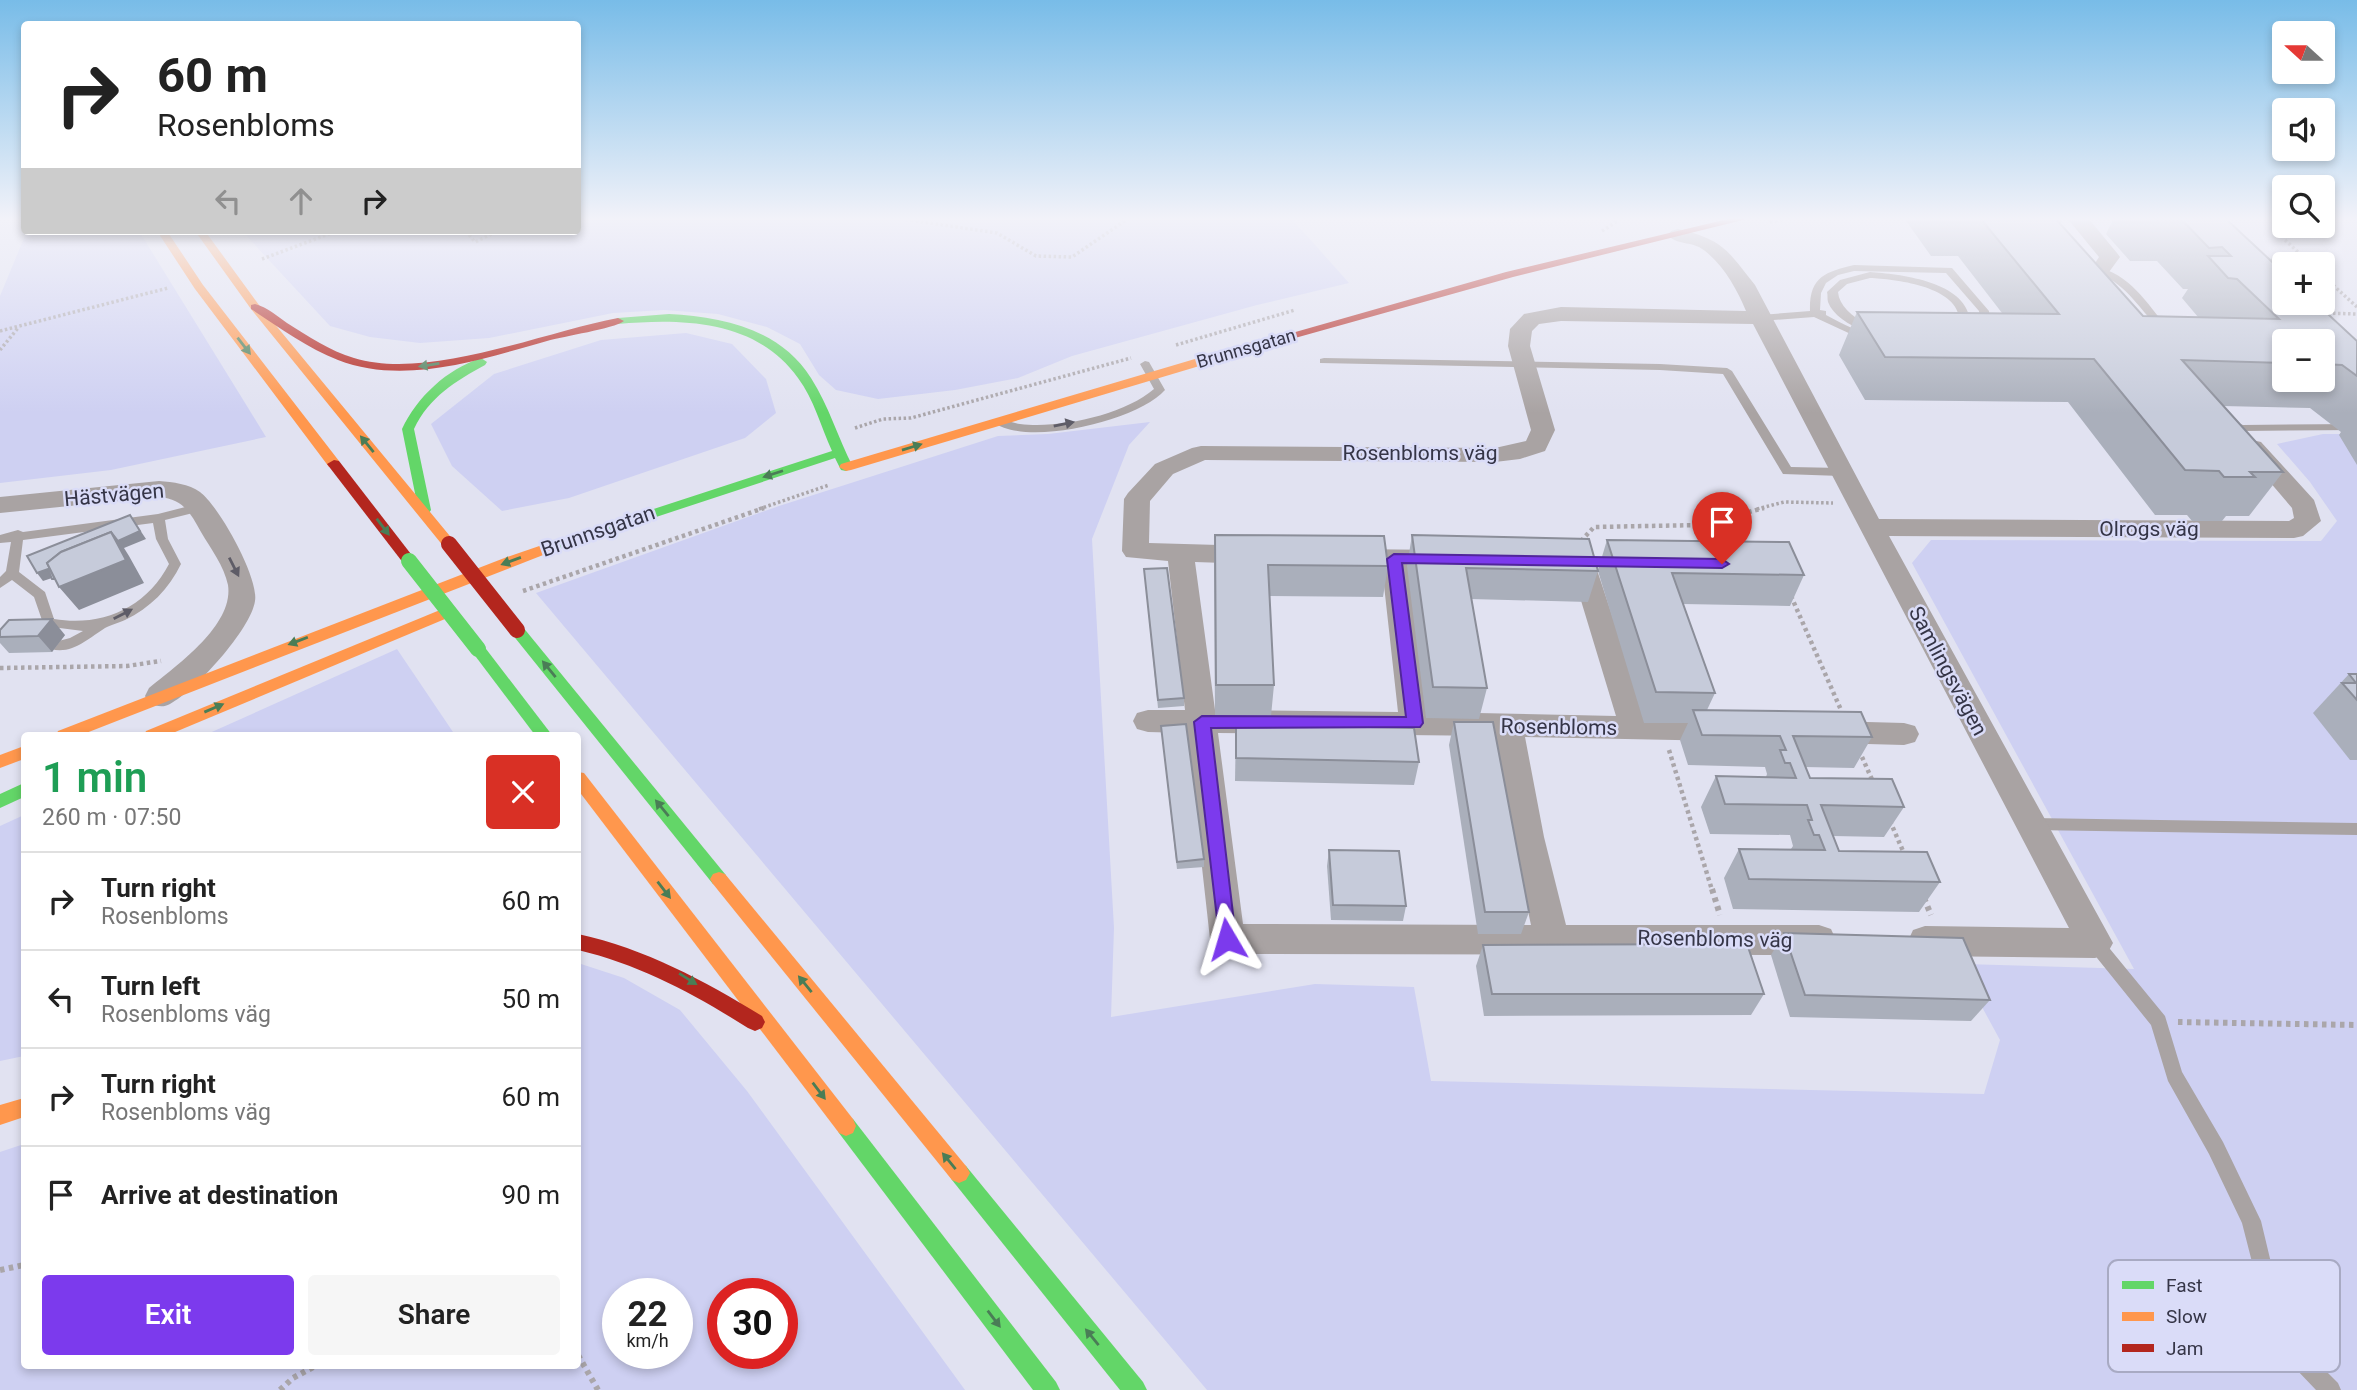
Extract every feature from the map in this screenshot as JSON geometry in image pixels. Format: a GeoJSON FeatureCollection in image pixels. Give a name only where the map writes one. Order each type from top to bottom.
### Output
{"type":"FeatureCollection","features":[{"type":"Feature","properties":{"kind":"main road"},"geometry":{"type":"LineString","coordinates":[[196,283],[478,649],[534,728]]}},
{"type":"Feature","properties":{"kind":"main road"},"geometry":{"type":"LineString","coordinates":[[238,283],[1135,1390]]}},
{"type":"Feature","properties":{"kind":"main road","name":"Brunnsgatan"},"geometry":{"type":"LineString","coordinates":[[71,732],[512,560],[842,460],[997,422],[1149,369],[1446,283]]}},
{"type":"Feature","properties":{"kind":"main road"},"geometry":{"type":"LineString","coordinates":[[255,307],[341,357],[369,365],[424,366],[585,326],[640,318],[710,322],[746,332],[774,346],[797,367],[807,382],[842,460]]}},
{"type":"Feature","properties":{"kind":"main road"},"geometry":{"type":"LineString","coordinates":[[425,516],[408,429],[412,416],[421,404],[452,379],[519,343]]}},
{"type":"Feature","properties":{"kind":"main road","name":"Brunnsgatan"},"geometry":{"type":"LineString","coordinates":[[1055,388],[1149,369]]}},
{"type":"Feature","properties":{"kind":"main road","name":"Brunnsgatan"},"geometry":{"type":"LineString","coordinates":[[707,513],[927,426]]}},
{"type":"Feature","properties":{"kind":"main road"},"geometry":{"type":"LineString","coordinates":[[159,732],[510,586]]}},
{"type":"Feature","properties":{"kind":"main road"},"geometry":{"type":"LineString","coordinates":[[0,762],[21,753]]}},
{"type":"Feature","properties":{"kind":"main road"},"geometry":{"type":"LineString","coordinates":[[581,782],[1048,1390]]}},
{"type":"Feature","properties":{"kind":"main road"},"geometry":{"type":"LineString","coordinates":[[0,801],[21,791]]}},
{"type":"Feature","properties":{"kind":"main road"},"geometry":{"type":"LineString","coordinates":[[581,942],[606,946],[674,971],[778,1037]]}},
{"type":"Feature","properties":{"kind":"main road"},"geometry":{"type":"LineString","coordinates":[[0,1115],[21,1109]]}},
{"type":"Feature","properties":{"kind":"street","name":"Samlingsvägen"},"geometry":{"type":"LineString","coordinates":[[1723,283],[1760,318],[1789,368],[1841,472],[2095,943]]}},
{"type":"Feature","properties":{"kind":"street","name":"Rosenbloms väg"},"geometry":{"type":"LineString","coordinates":[[1274,556],[1135,551],[1136,499],[1164,469],[1202,453],[1495,455],[1520,452],[1536,446],[1543,430],[1519,346],[1521,329],[1532,319],[1561,314],[1760,318]]}},
{"type":"Feature","properties":{"kind":"street","name":"Olrogs väg"},"geometry":{"type":"LineString","coordinates":[[1864,515],[2294,530],[2308,521],[2305,506],[2245,441]]}},
{"type":"Feature","properties":{"kind":"street","name":"Hästvägen"},"geometry":{"type":"LineString","coordinates":[[0,505],[159,489],[179,490],[201,507]]}},
{"type":"Feature","properties":{"kind":"street"},"geometry":{"type":"LineString","coordinates":[[160,696],[215,644],[231,626],[240,607],[243,592],[239,576],[201,507]]}},
{"type":"Feature","properties":{"kind":"street","name":"Rosenbloms väg"},"geometry":{"type":"LineString","coordinates":[[1181,554],[1227,939],[1849,941]]}},
{"type":"Feature","properties":{"kind":"street"},"geometry":{"type":"LineString","coordinates":[[1327,557],[1475,559]]}},
{"type":"Feature","properties":{"kind":"street"},"geometry":{"type":"LineString","coordinates":[[1394,559],[1415,723]]}},
{"type":"Feature","properties":{"kind":"street","name":"Rosenbloms"},"geometry":{"type":"LineString","coordinates":[[1582,561],[1649,729]]}},
{"type":"Feature","properties":{"kind":"street","name":"Rosenbloms"},"geometry":{"type":"LineString","coordinates":[[1148,721],[1415,723],[1757,731]]}},
{"type":"Feature","properties":{"kind":"street"},"geometry":{"type":"LineString","coordinates":[[1508,726],[1528,837],[1552,938]]}},
{"type":"Feature","properties":{"kind":"street"},"geometry":{"type":"LineString","coordinates":[[1797,732],[1904,734]]}},
{"type":"Feature","properties":{"kind":"street"},"geometry":{"type":"LineString","coordinates":[[1889,941],[2095,943]]}},
{"type":"Feature","properties":{"kind":"lane"},"geometry":{"type":"LineString","coordinates":[[1815,313],[1816,290],[1820,283]]}},
{"type":"Feature","properties":{"kind":"lane"},"geometry":{"type":"LineString","coordinates":[[1840,283],[1834,291],[1833,301],[1852,323],[1872,332],[1918,342],[1940,341],[1956,335],[1965,327],[1967,317],[1960,305],[1948,295],[1920,283]]}},
{"type":"Feature","properties":{"kind":"lane"},"geometry":{"type":"LineString","coordinates":[[1815,313],[1867,340],[1920,352],[1948,352],[1972,346],[1984,323],[1984,311],[1961,283]]}},
{"type":"Feature","properties":{"kind":"lane"},"geometry":{"type":"LineString","coordinates":[[2079,283],[2108,318],[2127,328],[2157,329],[2156,320],[2122,283]]}},
{"type":"Feature","properties":{"kind":"lane"},"geometry":{"type":"LineString","coordinates":[[1760,318],[1839,311]]}},
{"type":"Feature","properties":{"kind":"lane"},"geometry":{"type":"LineString","coordinates":[[1324,360],[1727,371],[1787,471],[1841,472]]}},
{"type":"Feature","properties":{"kind":"lane","name":"Brunnsgatan"},"geometry":{"type":"LineString","coordinates":[[997,422],[1027,429],[1049,428],[1140,406],[1160,390],[1149,369]]}},
{"type":"Feature","properties":{"kind":"lane"},"geometry":{"type":"LineString","coordinates":[[2214,419],[2245,441],[2357,427]]}},
{"type":"Feature","properties":{"kind":"lane"},"geometry":{"type":"LineString","coordinates":[[0,539],[18,534],[158,518],[201,507]]}},
{"type":"Feature","properties":{"kind":"lane"},"geometry":{"type":"LineString","coordinates":[[56,646],[75,643],[88,637],[100,625],[131,610],[168,581],[175,564],[162,539],[158,518]]}},
{"type":"Feature","properties":{"kind":"lane"},"geometry":{"type":"LineString","coordinates":[[0,584],[12,573],[18,534]]}},
{"type":"Feature","properties":{"kind":"lane"},"geometry":{"type":"LineString","coordinates":[[12,573],[40,595],[49,622],[65,626],[100,625]]}},
{"type":"Feature","properties":{"kind":"lane"},"geometry":{"type":"LineString","coordinates":[[2031,824],[2357,829]]}},
{"type":"Feature","properties":{"kind":"lane"},"geometry":{"type":"LineString","coordinates":[[2095,943],[2159,1021],[2174,1075],[2216,1148],[2251,1221],[2261,1260]]}},
{"type":"Feature","properties":{"kind":"lane"},"geometry":{"type":"LineString","coordinates":[[2313,1372],[2331,1390]]}},
{"type":"Feature","properties":{"kind":"path"},"geometry":{"type":"LineString","coordinates":[[2335,287],[2357,307]]}},
{"type":"Feature","properties":{"kind":"path"},"geometry":{"type":"LineString","coordinates":[[0,331],[168,288]]}},
{"type":"Feature","properties":{"kind":"path"},"geometry":{"type":"LineString","coordinates":[[2335,313],[2357,314]]}},
{"type":"Feature","properties":{"kind":"path"},"geometry":{"type":"LineString","coordinates":[[0,350],[18,328]]}},
{"type":"Feature","properties":{"kind":"path"},"geometry":{"type":"LineString","coordinates":[[1582,561],[1581,542],[1594,527],[1700,525],[1784,502],[1864,515]]}},
{"type":"Feature","properties":{"kind":"path"},"geometry":{"type":"LineString","coordinates":[[0,668],[127,666],[161,661],[173,656]]}},
{"type":"Feature","properties":{"kind":"path"},"geometry":{"type":"LineString","coordinates":[[1649,729],[1727,940]]}},
{"type":"Feature","properties":{"kind":"path"},"geometry":{"type":"LineString","coordinates":[[2159,1021],[2357,1025]]}},
{"type":"Feature","properties":{"kind":"path"},"geometry":{"type":"LineString","coordinates":[[0,1270],[21,1266]]}},
{"type":"Feature","properties":{"kind":"path"},"geometry":{"type":"LineString","coordinates":[[581,1361],[597,1390]]}},
{"type":"Feature","properties":{"kind":"path"},"geometry":{"type":"LineString","coordinates":[[280,1390],[293,1378],[310,1369]]}},
{"type":"Feature","properties":{"kind":"shaded area"},"geometry":{"type":"Polygon","coordinates":[[[5,283],[171,283],[266,437],[111,470],[0,483],[0,296],[5,283]]]}},
{"type":"Feature","properties":{"kind":"shaded area"},"geometry":{"type":"Polygon","coordinates":[[[290,283],[1349,283],[1257,305],[1072,356],[1018,378],[955,390],[878,399],[836,390],[819,375],[800,344],[767,327],[718,314],[664,310],[613,313],[489,338],[420,343],[370,337],[330,326],[290,283]]]}},
{"type":"Feature","properties":{"kind":"shaded area"},"geometry":{"type":"Polygon","coordinates":[[[686,333],[732,344],[766,379],[776,413],[745,438],[569,498],[502,511],[452,466],[431,424],[494,374],[601,340],[686,333]]]}},
{"type":"Feature","properties":{"kind":"shaded area"},"geometry":{"type":"Polygon","coordinates":[[[1150,422],[1129,445],[1092,539],[1114,928],[1111,1017],[1315,984],[1414,987],[1431,1081],[1984,1094],[2000,1040],[1982,1007],[1964,964],[2134,969],[1912,563],[1931,540],[2321,541],[2337,521],[2310,482],[2277,444],[2323,434],[2357,434],[2357,1390],[1207,1390],[536,593],[779,506],[998,436],[1048,434],[1150,422]]]}},
{"type":"Feature","properties":{"kind":"shaded area"},"geometry":{"type":"Polygon","coordinates":[[[397,649],[453,732],[212,732],[397,649]]]}},
{"type":"Feature","properties":{"kind":"shaded area"},"geometry":{"type":"Polygon","coordinates":[[[21,816],[21,1057],[0,1061],[0,826],[21,816]]]}},
{"type":"Feature","properties":{"kind":"shaded area"},"geometry":{"type":"Polygon","coordinates":[[[581,964],[624,978],[680,1010],[747,1091],[965,1390],[0,1390],[0,1152],[21,1145],[21,1369],[581,1369],[581,964]]]}},
{"type":"Feature","properties":{"kind":"building"},"geometry":{"type":"Polygon","coordinates":[[[2033,283],[2113,283],[2143,316],[2279,319],[2275,315],[2329,315],[2357,341],[2357,376],[2342,365],[2335,365],[2335,329],[2272,329],[2272,363],[2182,360],[2283,472],[2250,472],[2255,477],[2224,477],[2219,471],[2185,470],[2094,359],[1885,357],[1857,312],[2059,314],[2033,283]]]}},
{"type":"Feature","properties":{"kind":"building"},"geometry":{"type":"Polygon","coordinates":[[[2241,283],[2272,283],[2272,312],[2241,283]]]}},
{"type":"Feature","properties":{"kind":"building"},"geometry":{"type":"Polygon","coordinates":[[[130,515],[140,531],[118,541],[111,532],[61,552],[47,563],[55,579],[52,579],[48,569],[37,573],[27,556],[130,515]]]}},
{"type":"Feature","properties":{"kind":"building"},"geometry":{"type":"Polygon","coordinates":[[[111,532],[126,560],[59,587],[47,563],[61,552],[111,532]]]}},
{"type":"Feature","properties":{"kind":"building"},"geometry":{"type":"Polygon","coordinates":[[[1215,535],[1384,536],[1388,566],[1268,565],[1274,685],[1216,685],[1215,535]]]}},
{"type":"Feature","properties":{"kind":"building"},"geometry":{"type":"Polygon","coordinates":[[[1412,535],[1589,539],[1598,571],[1466,568],[1487,688],[1433,687],[1412,535]]]}},
{"type":"Feature","properties":{"kind":"building"},"geometry":{"type":"Polygon","coordinates":[[[1607,540],[1789,542],[1804,575],[1672,573],[1715,693],[1656,692],[1607,540]]]}},
{"type":"Feature","properties":{"kind":"building"},"geometry":{"type":"Polygon","coordinates":[[[1167,568],[1184,698],[1158,700],[1144,569],[1167,568]]]}},
{"type":"Feature","properties":{"kind":"building"},"geometry":{"type":"Polygon","coordinates":[[[52,619],[38,636],[0,637],[0,630],[9,620],[52,619]]]}},
{"type":"Feature","properties":{"kind":"building"},"geometry":{"type":"Polygon","coordinates":[[[2349,674],[2357,674],[2357,700],[2342,683],[2356,683],[2349,674]]]}},
{"type":"Feature","properties":{"kind":"building"},"geometry":{"type":"Polygon","coordinates":[[[1693,710],[1861,712],[1872,737],[1793,736],[1810,778],[1892,779],[1904,807],[1821,805],[1839,851],[1927,852],[1940,882],[1749,879],[1739,849],[1825,850],[1819,835],[1814,835],[1808,820],[1812,820],[1807,805],[1725,804],[1716,776],[1796,778],[1790,763],[1785,763],[1780,750],[1786,750],[1780,736],[1702,735],[1693,710]]]}},
{"type":"Feature","properties":{"kind":"building"},"geometry":{"type":"Polygon","coordinates":[[[1454,722],[1493,722],[1529,912],[1485,912],[1454,722]]]}},
{"type":"Feature","properties":{"kind":"building"},"geometry":{"type":"Polygon","coordinates":[[[1186,724],[1204,859],[1177,862],[1161,726],[1186,724]]]}},
{"type":"Feature","properties":{"kind":"building"},"geometry":{"type":"Polygon","coordinates":[[[1236,724],[1414,728],[1419,762],[1236,758],[1236,724]]]}},
{"type":"Feature","properties":{"kind":"building"},"geometry":{"type":"Polygon","coordinates":[[[1329,850],[1399,851],[1406,906],[1333,905],[1329,850]]]}},
{"type":"Feature","properties":{"kind":"building"},"geometry":{"type":"Polygon","coordinates":[[[1784,933],[1963,938],[1990,1000],[1805,995],[1784,933]]]}},
{"type":"Feature","properties":{"kind":"building"},"geometry":{"type":"Polygon","coordinates":[[[1747,944],[1764,994],[1492,994],[1483,945],[1747,944]]]}},
{"type":"Feature","properties":{"kind":"traffic: fast"},"geometry":{"type":"LineString","coordinates":[[618,321],[643,318],[695,319],[746,331],[769,343],[789,358],[805,378],[846,467]]}},
{"type":"Feature","properties":{"kind":"traffic: fast"},"geometry":{"type":"LineString","coordinates":[[424,510],[408,429],[429,397],[481,362]]}},
{"type":"Feature","properties":{"kind":"traffic: fast"},"geometry":{"type":"LineString","coordinates":[[551,547],[838,453]]}},
{"type":"Feature","properties":{"kind":"traffic: fast"},"geometry":{"type":"LineString","coordinates":[[409,561],[478,649]]}},
{"type":"Feature","properties":{"kind":"traffic: fast"},"geometry":{"type":"LineString","coordinates":[[517,630],[719,879]]}},
{"type":"Feature","properties":{"kind":"traffic: fast"},"geometry":{"type":"LineString","coordinates":[[478,649],[542,732]]}},
{"type":"Feature","properties":{"kind":"traffic: fast"},"geometry":{"type":"LineString","coordinates":[[0,801],[21,791]]}},
{"type":"Feature","properties":{"kind":"traffic: fast"},"geometry":{"type":"LineString","coordinates":[[846,1126],[1048,1390]]}},
{"type":"Feature","properties":{"kind":"traffic: fast"},"geometry":{"type":"LineString","coordinates":[[959,1173],[1135,1390]]}},
{"type":"Feature","properties":{"kind":"traffic: slow"},"geometry":{"type":"LineString","coordinates":[[196,283],[334,464]]}},
{"type":"Feature","properties":{"kind":"traffic: slow"},"geometry":{"type":"LineString","coordinates":[[238,283],[449,544]]}},
{"type":"Feature","properties":{"kind":"traffic: slow"},"geometry":{"type":"LineString","coordinates":[[846,467],[1259,344]]}},
{"type":"Feature","properties":{"kind":"traffic: slow"},"geometry":{"type":"LineString","coordinates":[[72,732],[551,547]]}},
{"type":"Feature","properties":{"kind":"traffic: slow"},"geometry":{"type":"LineString","coordinates":[[159,732],[440,615]]}},
{"type":"Feature","properties":{"kind":"traffic: slow"},"geometry":{"type":"LineString","coordinates":[[0,762],[21,753]]}},
{"type":"Feature","properties":{"kind":"traffic: slow"},"geometry":{"type":"LineString","coordinates":[[581,782],[846,1126]]}},
{"type":"Feature","properties":{"kind":"traffic: slow"},"geometry":{"type":"LineString","coordinates":[[719,879],[959,1173]]}},
{"type":"Feature","properties":{"kind":"traffic: slow"},"geometry":{"type":"LineString","coordinates":[[0,1115],[21,1109]]}},
{"type":"Feature","properties":{"kind":"traffic: jam"},"geometry":{"type":"LineString","coordinates":[[1259,344],[1478,283]]}},
{"type":"Feature","properties":{"kind":"traffic: jam"},"geometry":{"type":"LineString","coordinates":[[255,307],[328,351],[354,362],[383,367],[449,362],[618,321]]}},
{"type":"Feature","properties":{"kind":"traffic: jam"},"geometry":{"type":"LineString","coordinates":[[334,464],[409,561]]}},
{"type":"Feature","properties":{"kind":"traffic: jam"},"geometry":{"type":"LineString","coordinates":[[449,544],[517,630]]}},
{"type":"Feature","properties":{"kind":"traffic: jam"},"geometry":{"type":"LineString","coordinates":[[581,943],[626,954],[670,973],[755,1022]]}},
{"type":"Feature","properties":{"kind":"route"},"geometry":{"type":"LineString","coordinates":[[1227,939],[1202,722],[1415,723],[1394,559],[1722,564]]}}]}
